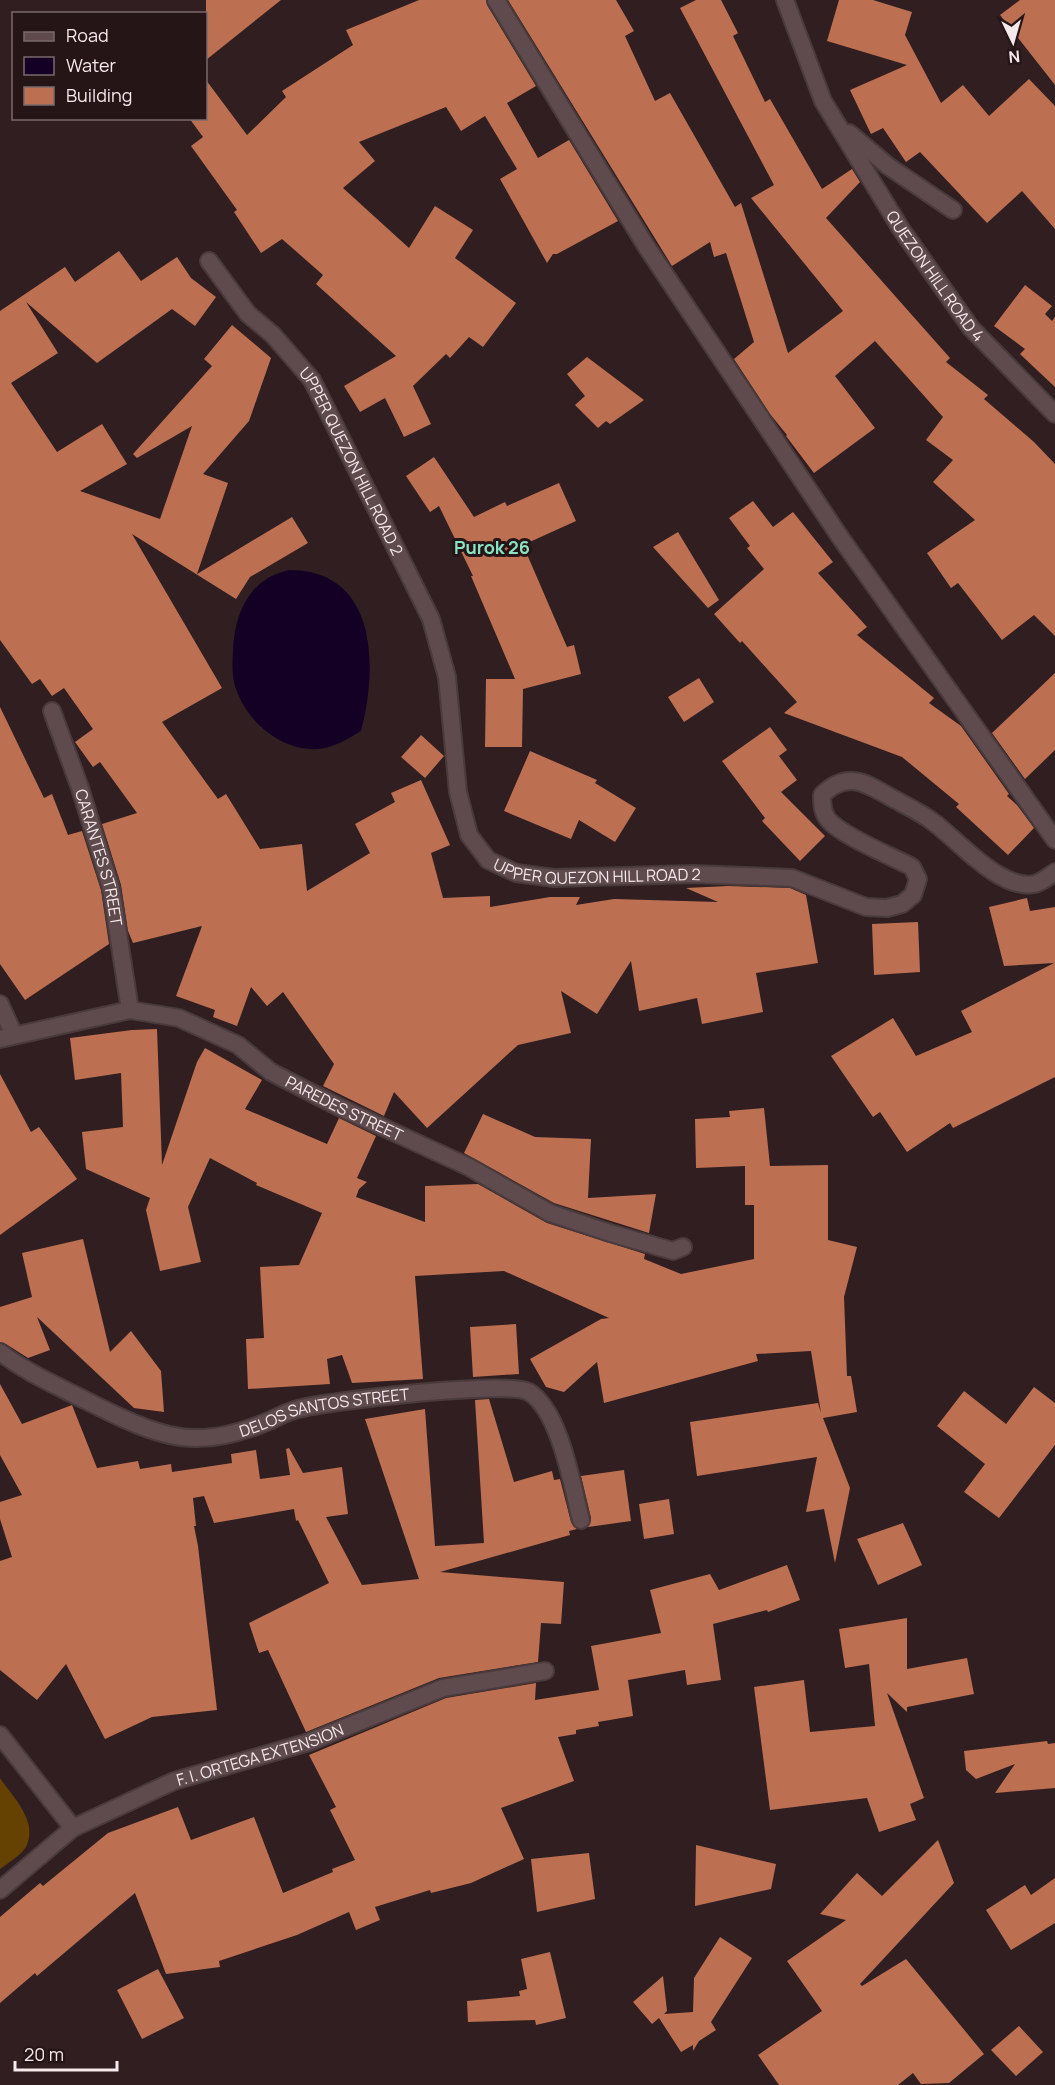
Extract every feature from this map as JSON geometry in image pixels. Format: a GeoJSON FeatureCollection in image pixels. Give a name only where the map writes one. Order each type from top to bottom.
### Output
{"type":"FeatureCollection","features":[{"type":"Feature","properties":{"kind":"street"},"geometry":{"type":"LineString","coordinates":[[496,0],[645,246],[840,537],[1055,840]]}},
{"type":"Feature","properties":{"kind":"street","name":"QUEZON HILL ROAD 4"},"geometry":{"type":"LineString","coordinates":[[785,0],[823,101],[901,229],[971,328],[1055,414]]}},
{"type":"Feature","properties":{"kind":"street","name":"QUEZON HILL ROAD 4"},"geometry":{"type":"LineString","coordinates":[[836,123],[888,166],[953,210]]}},
{"type":"Feature","properties":{"kind":"street","name":"UPPER QUEZON HILL ROAD 2"},"geometry":{"type":"LineString","coordinates":[[209,261],[248,314],[273,335],[312,380],[431,620],[447,677],[458,792],[469,835],[488,860],[516,873],[554,878],[693,874],[792,878],[866,908],[887,908],[902,904],[913,895],[916,887],[918,879],[912,867],[840,829],[827,818],[822,807],[822,795],[832,785],[850,780],[872,786],[931,820],[999,877],[1019,883],[1036,884],[1055,872]]}},
{"type":"Feature","properties":{"kind":"street","name":"CARANTES STREET"},"geometry":{"type":"LineString","coordinates":[[52,711],[81,788],[111,888],[130,1010]]}},
{"type":"Feature","properties":{"kind":"street"},"geometry":{"type":"LineString","coordinates":[[0,1004],[7,1037]]}},
{"type":"Feature","properties":{"kind":"street","name":"PAREDES STREET"},"geometry":{"type":"LineString","coordinates":[[7,1037],[130,1010],[179,1018],[238,1045],[271,1072],[339,1107],[469,1167],[550,1213],[673,1251],[683,1247]]}},
{"type":"Feature","properties":{"kind":"street","name":"DELOS SANTOS STREET"},"geometry":{"type":"LineString","coordinates":[[0,1352],[19,1366],[125,1420],[163,1433],[192,1438],[221,1437],[254,1427],[298,1409],[355,1400],[429,1391],[510,1389],[528,1391],[546,1407],[556,1428],[581,1520]]}},
{"type":"Feature","properties":{"kind":"street","name":"F. I. ORTEGA EXTENSION"},"geometry":{"type":"LineString","coordinates":[[0,1890],[73,1828],[174,1781],[309,1742],[443,1688],[545,1671]]}},
{"type":"Feature","properties":{"kind":"street"},"geometry":{"type":"LineString","coordinates":[[0,1735],[73,1828]]}},
{"type":"Feature","properties":{"kind":"shaded area"},"geometry":{"type":"Polygon","coordinates":[[[0,1778],[23,1810],[29,1828],[29,1838],[26,1847],[18,1856],[0,1869],[0,1778]]]}},
{"type":"Feature","properties":{"kind":"water"},"geometry":{"type":"Polygon","coordinates":[[[289,570],[318,574],[340,586],[355,604],[365,626],[369,652],[369,679],[361,731],[325,748],[305,749],[292,746],[268,733],[258,724],[241,701],[234,680],[232,662],[234,639],[240,612],[254,590],[263,581],[289,570]]]}},
{"type":"Feature","properties":{"kind":"building"},"geometry":{"type":"Polygon","coordinates":[[[206,0],[281,0],[207,59],[206,0]]]}},
{"type":"Feature","properties":{"kind":"building"},"geometry":{"type":"Polygon","coordinates":[[[419,0],[486,0],[536,86],[507,103],[538,158],[569,140],[618,221],[557,254],[553,254],[547,263],[500,179],[517,169],[485,116],[461,131],[446,107],[359,142],[375,161],[343,188],[409,248],[435,206],[473,230],[455,258],[516,303],[483,347],[469,337],[450,358],[446,354],[413,386],[431,424],[404,437],[385,398],[360,412],[344,386],[396,356],[316,284],[323,275],[282,239],[261,253],[234,212],[237,210],[191,146],[203,137],[190,120],[207,120],[207,81],[247,135],[286,97],[282,91],[353,45],[346,30],[419,0]]]}},
{"type":"Feature","properties":{"kind":"building"},"geometry":{"type":"Polygon","coordinates":[[[508,0],[616,0],[634,31],[625,36],[655,101],[670,93],[735,207],[741,203],[788,353],[843,311],[751,198],[774,185],[680,8],[696,0],[721,0],[738,33],[733,36],[765,102],[770,99],[822,189],[852,169],[860,182],[826,218],[950,358],[946,362],[988,395],[984,399],[1034,442],[1055,464],[1055,636],[1034,615],[1002,640],[958,583],[951,588],[927,553],[975,520],[933,482],[953,460],[926,440],[943,417],[875,341],[835,376],[875,428],[814,473],[770,414],[734,359],[754,342],[726,253],[714,257],[710,242],[672,266],[508,0]]]}},
{"type":"Feature","properties":{"kind":"building"},"geometry":{"type":"Polygon","coordinates":[[[839,0],[873,0],[912,12],[905,35],[941,103],[963,85],[989,116],[1029,79],[1055,106],[1055,229],[1022,191],[987,223],[920,152],[906,162],[883,128],[871,134],[850,90],[907,65],[827,41],[839,0]]]}},
{"type":"Feature","properties":{"kind":"building"},"geometry":{"type":"Polygon","coordinates":[[[1020,0],[1055,0],[1055,85],[1000,15],[1020,0]]]}},
{"type":"Feature","properties":{"kind":"building"},"geometry":{"type":"Polygon","coordinates":[[[119,251],[141,281],[177,257],[191,278],[216,297],[195,326],[172,309],[97,363],[26,302],[58,353],[11,383],[57,452],[102,424],[127,464],[80,491],[160,519],[192,426],[137,458],[133,454],[212,366],[204,359],[232,325],[271,358],[249,421],[203,474],[228,483],[197,574],[292,517],[308,543],[250,577],[236,599],[132,534],[222,688],[162,722],[218,799],[226,794],[260,849],[302,844],[307,891],[370,853],[355,824],[395,802],[391,793],[421,780],[450,845],[431,853],[443,898],[490,896],[490,907],[550,897],[580,897],[576,905],[614,899],[718,902],[686,888],[728,886],[790,888],[806,895],[818,963],[756,973],[763,1012],[702,1024],[697,998],[639,1011],[631,961],[597,1014],[561,991],[571,1033],[518,1045],[427,1128],[394,1092],[384,1116],[323,1086],[334,1064],[283,992],[267,1006],[251,987],[237,1026],[213,1017],[215,1010],[176,996],[202,926],[133,943],[128,931],[121,885],[102,824],[137,813],[100,762],[93,767],[75,742],[93,729],[64,688],[52,696],[40,679],[32,684],[0,640],[0,311],[65,267],[75,282],[119,251]]]}},
{"type":"Feature","properties":{"kind":"building"},"geometry":{"type":"Polygon","coordinates":[[[1025,285],[1052,306],[1045,314],[1052,321],[1055,317],[1055,387],[1020,354],[1025,349],[994,326],[1025,285]]]}},
{"type":"Feature","properties":{"kind":"building"},"geometry":{"type":"Polygon","coordinates":[[[587,357],[644,400],[610,424],[606,421],[598,428],[575,405],[585,396],[567,374],[587,357]]]}},
{"type":"Feature","properties":{"kind":"building"},"geometry":{"type":"Polygon","coordinates":[[[434,457],[474,517],[505,502],[507,506],[559,483],[576,521],[523,545],[567,647],[574,645],[581,674],[523,689],[522,747],[485,747],[486,679],[515,679],[471,576],[473,576],[439,506],[430,512],[406,476],[434,457]]]}},
{"type":"Feature","properties":{"kind":"building"},"geometry":{"type":"Polygon","coordinates":[[[753,501],[773,527],[793,512],[833,562],[818,573],[867,627],[857,635],[934,698],[929,703],[961,726],[1009,794],[1007,796],[1017,805],[1034,828],[1008,855],[956,807],[959,804],[902,757],[784,713],[797,702],[742,641],[740,643],[714,614],[764,569],[747,548],[750,546],[729,518],[753,501]]]}},
{"type":"Feature","properties":{"kind":"building"},"geometry":{"type":"Polygon","coordinates":[[[678,532],[719,600],[708,608],[653,547],[678,532]]]}},
{"type":"Feature","properties":{"kind":"building"},"geometry":{"type":"Polygon","coordinates":[[[1055,673],[1055,750],[1025,779],[992,733],[1055,673]]]}},
{"type":"Feature","properties":{"kind":"building"},"geometry":{"type":"Polygon","coordinates":[[[699,678],[714,702],[684,722],[668,697],[699,678]]]}},
{"type":"Feature","properties":{"kind":"building"},"geometry":{"type":"Polygon","coordinates":[[[0,707],[44,798],[52,794],[68,835],[82,831],[101,890],[109,944],[25,1000],[0,964],[0,707]]]}},
{"type":"Feature","properties":{"kind":"building"},"geometry":{"type":"Polygon","coordinates":[[[770,727],[787,750],[779,756],[797,780],[781,792],[825,836],[800,861],[762,821],[765,818],[722,761],[770,727]]]}},
{"type":"Feature","properties":{"kind":"building"},"geometry":{"type":"Polygon","coordinates":[[[421,735],[444,756],[425,778],[401,757],[421,735]]]}},
{"type":"Feature","properties":{"kind":"building"},"geometry":{"type":"Polygon","coordinates":[[[530,751],[597,780],[595,783],[636,808],[615,842],[579,820],[571,839],[504,811],[530,751]]]}},
{"type":"Feature","properties":{"kind":"building"},"geometry":{"type":"Polygon","coordinates":[[[1027,898],[1030,911],[1055,907],[1055,1077],[953,1128],[950,1123],[907,1152],[880,1112],[873,1117],[831,1056],[893,1018],[916,1056],[972,1032],[961,1011],[1054,963],[1004,966],[989,907],[1027,898]]]}},
{"type":"Feature","properties":{"kind":"building"},"geometry":{"type":"Polygon","coordinates":[[[918,922],[920,972],[874,975],[872,924],[918,922]]]}},
{"type":"Feature","properties":{"kind":"building"},"geometry":{"type":"Polygon","coordinates":[[[157,1029],[162,1165],[197,1062],[205,1048],[262,1080],[245,1109],[327,1144],[339,1118],[376,1136],[357,1178],[367,1182],[359,1189],[356,1197],[425,1222],[425,1186],[478,1184],[547,1223],[645,1254],[644,1259],[681,1274],[754,1259],[754,1205],[745,1205],[745,1166],[696,1168],[695,1119],[730,1117],[729,1111],[764,1108],[770,1166],[828,1165],[828,1240],[857,1247],[844,1297],[847,1376],[851,1376],[857,1412],[823,1418],[850,1488],[835,1563],[824,1509],[806,1512],[817,1457],[697,1476],[690,1422],[818,1403],[821,1413],[811,1351],[756,1354],[758,1361],[604,1403],[597,1362],[564,1392],[546,1387],[530,1359],[601,1319],[609,1318],[504,1271],[415,1276],[423,1379],[352,1383],[342,1355],[327,1359],[330,1384],[248,1389],[246,1339],[264,1338],[260,1267],[299,1265],[322,1213],[256,1185],[257,1183],[210,1158],[188,1207],[201,1262],[160,1271],[146,1210],[150,1198],[86,1169],[82,1132],[123,1127],[121,1073],[75,1080],[70,1038],[157,1029]]]}},
{"type":"Feature","properties":{"kind":"building"},"geometry":{"type":"Polygon","coordinates":[[[0,1074],[31,1132],[39,1127],[77,1179],[0,1235],[0,1074]]]}},
{"type":"Feature","properties":{"kind":"building"},"geometry":{"type":"Polygon","coordinates":[[[483,1114],[535,1137],[591,1139],[588,1198],[656,1194],[649,1233],[554,1203],[464,1153],[483,1114]]]}},
{"type":"Feature","properties":{"kind":"building"},"geometry":{"type":"Polygon","coordinates":[[[83,1239],[110,1352],[131,1331],[161,1371],[164,1412],[134,1408],[37,1317],[50,1350],[28,1358],[0,1342],[0,1307],[32,1297],[22,1253],[83,1239]]]}},
{"type":"Feature","properties":{"kind":"building"},"geometry":{"type":"Polygon","coordinates":[[[516,1324],[519,1374],[473,1377],[470,1327],[516,1324]]]}},
{"type":"Feature","properties":{"kind":"building"},"geometry":{"type":"Polygon","coordinates":[[[0,1384],[22,1424],[72,1405],[97,1468],[138,1461],[140,1469],[171,1464],[172,1472],[232,1463],[231,1454],[256,1450],[260,1479],[290,1475],[286,1449],[289,1448],[303,1473],[342,1467],[348,1514],[326,1517],[362,1585],[419,1579],[365,1419],[425,1409],[435,1546],[484,1543],[475,1400],[489,1399],[514,1482],[552,1471],[554,1480],[560,1479],[571,1522],[577,1529],[569,1531],[570,1535],[440,1572],[564,1582],[561,1624],[541,1623],[538,1662],[439,1678],[306,1732],[268,1650],[259,1653],[249,1623],[329,1583],[298,1520],[296,1521],[294,1509],[214,1523],[204,1496],[193,1498],[196,1526],[194,1526],[217,1710],[152,1717],[105,1739],[66,1664],[37,1700],[0,1670],[0,1561],[12,1557],[0,1519],[0,1502],[22,1495],[0,1455],[0,1384]]]}},
{"type":"Feature","properties":{"kind":"building"},"geometry":{"type":"Polygon","coordinates":[[[1034,1387],[1055,1403],[1055,1445],[999,1518],[964,1492],[985,1464],[937,1426],[964,1391],[1006,1424],[1034,1387]]]}},
{"type":"Feature","properties":{"kind":"building"},"geometry":{"type":"Polygon","coordinates":[[[624,1470],[631,1521],[588,1527],[591,1518],[581,1476],[624,1470]]]}},
{"type":"Feature","properties":{"kind":"building"},"geometry":{"type":"Polygon","coordinates":[[[669,1499],[674,1534],[644,1539],[639,1504],[669,1499]]]}},
{"type":"Feature","properties":{"kind":"building"},"geometry":{"type":"Polygon","coordinates":[[[903,1523],[922,1565],[878,1585],[857,1539],[903,1523]]]}},
{"type":"Feature","properties":{"kind":"building"},"geometry":{"type":"Polygon","coordinates":[[[787,1565],[800,1600],[768,1612],[767,1610],[713,1624],[721,1680],[687,1685],[685,1670],[628,1680],[633,1716],[598,1722],[599,1726],[576,1730],[576,1734],[558,1737],[574,1781],[501,1808],[524,1859],[471,1883],[431,1893],[430,1890],[375,1907],[380,1920],[356,1930],[349,1912],[297,1935],[219,1961],[220,1967],[166,1974],[135,1893],[37,1976],[35,1973],[0,2003],[0,1917],[40,1883],[43,1886],[108,1833],[178,1807],[191,1840],[254,1817],[283,1893],[355,1860],[330,1810],[336,1807],[309,1755],[446,1698],[536,1683],[535,1700],[599,1690],[591,1646],[661,1633],[650,1590],[710,1574],[719,1590],[787,1565]]]}},
{"type":"Feature","properties":{"kind":"building"},"geometry":{"type":"Polygon","coordinates":[[[907,1618],[907,1669],[967,1658],[974,1694],[907,1707],[907,1712],[887,1693],[924,1798],[910,1804],[916,1820],[879,1832],[867,1798],[770,1810],[754,1687],[804,1680],[810,1732],[875,1726],[869,1664],[845,1668],[839,1629],[907,1618]]]}},
{"type":"Feature","properties":{"kind":"building"},"geometry":{"type":"Polygon","coordinates":[[[1047,1741],[1048,1744],[1055,1743],[1055,1788],[995,1793],[1015,1764],[976,1779],[966,1770],[964,1751],[1047,1741]]]}},
{"type":"Feature","properties":{"kind":"building"},"geometry":{"type":"Polygon","coordinates":[[[938,1840],[954,1883],[860,1984],[862,1986],[906,1959],[984,2054],[949,2083],[921,2084],[913,2073],[898,2085],[779,2085],[758,2055],[822,2011],[787,1961],[846,1920],[820,1914],[857,1873],[882,1896],[938,1840]]]}},
{"type":"Feature","properties":{"kind":"building"},"geometry":{"type":"Polygon","coordinates":[[[696,1845],[776,1864],[771,1889],[695,1906],[696,1845]]]}},
{"type":"Feature","properties":{"kind":"building"},"geometry":{"type":"Polygon","coordinates":[[[589,1853],[595,1899],[537,1912],[531,1859],[589,1853]]]}},
{"type":"Feature","properties":{"kind":"building"},"geometry":{"type":"Polygon","coordinates":[[[1055,1878],[1055,1923],[1011,1950],[986,1910],[1025,1885],[1031,1895],[1055,1878]]]}},
{"type":"Feature","properties":{"kind":"building"},"geometry":{"type":"Polygon","coordinates":[[[720,1937],[752,1958],[711,2022],[716,2030],[699,2041],[693,2051],[693,2045],[681,2052],[659,2018],[652,2024],[633,2002],[663,1976],[667,2011],[664,2014],[693,2012],[694,1978],[720,1937]]]}},
{"type":"Feature","properties":{"kind":"building"},"geometry":{"type":"Polygon","coordinates":[[[550,1952],[566,2018],[536,2025],[535,2020],[468,2022],[467,2001],[520,1996],[519,1991],[527,1989],[521,1959],[550,1952]]]}},
{"type":"Feature","properties":{"kind":"building"},"geometry":{"type":"Polygon","coordinates":[[[158,1969],[184,2018],[142,2039],[117,1990],[158,1969]]]}},
{"type":"Feature","properties":{"kind":"building"},"geometry":{"type":"Polygon","coordinates":[[[1019,2026],[1043,2052],[1016,2076],[991,2050],[1019,2026]]]}},
{"type":"Feature","properties":{"kind":"district","name":"Purok 26"},"geometry":{"type":"Point","coordinates":[492,547]}}]}
